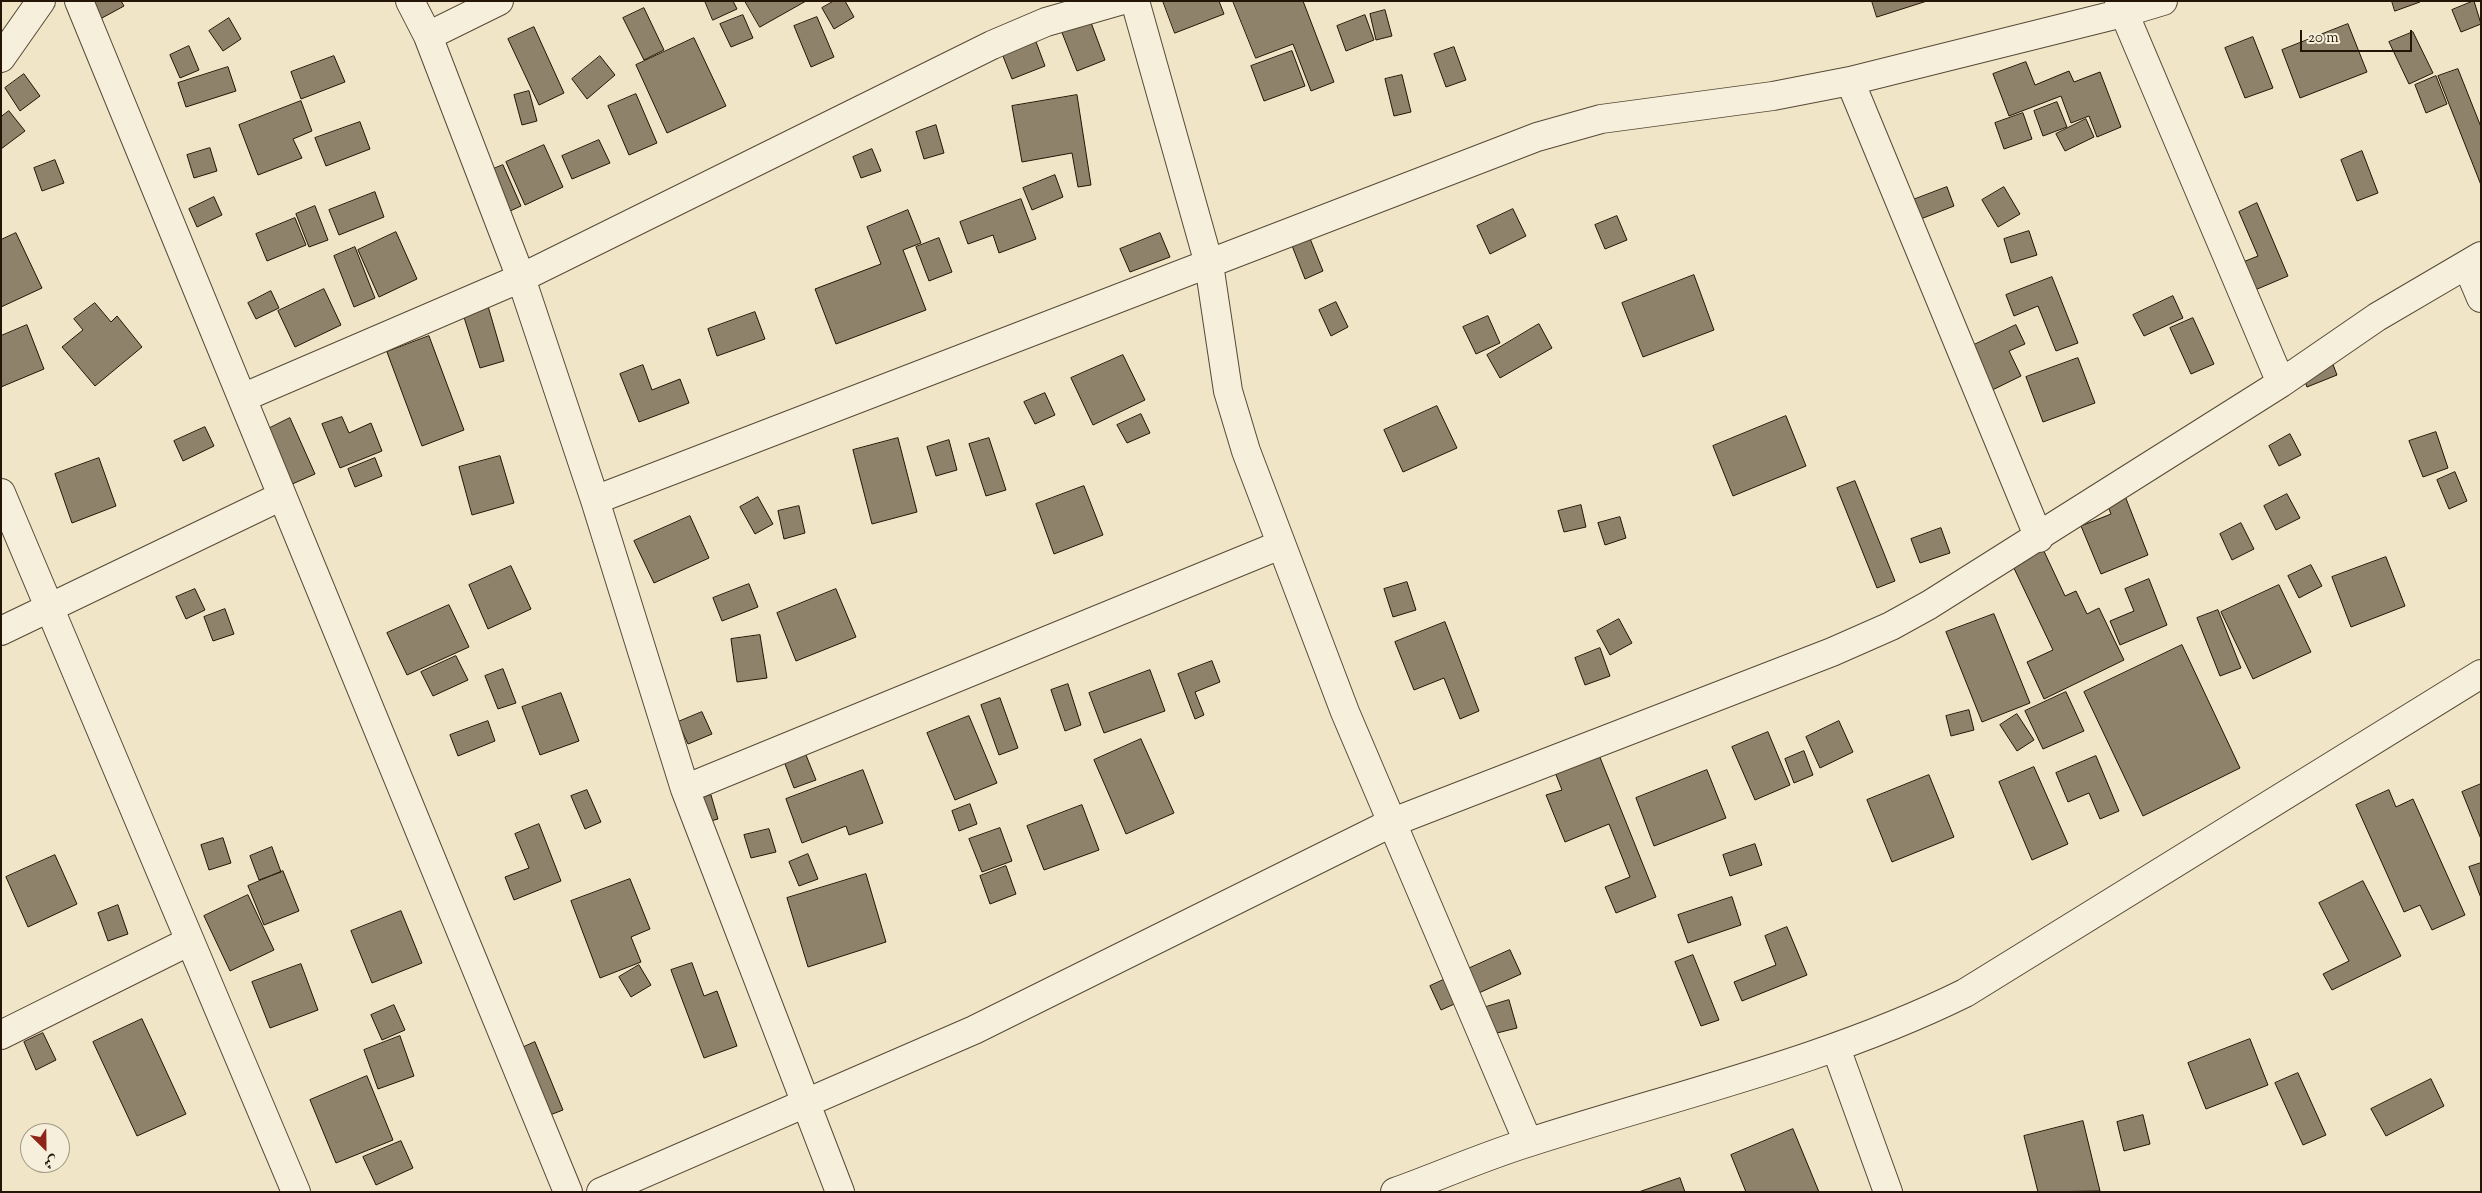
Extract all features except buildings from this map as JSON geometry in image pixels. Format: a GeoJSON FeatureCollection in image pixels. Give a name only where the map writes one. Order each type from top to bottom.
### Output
{"type":"FeatureCollection","features":[{"type":"Feature","properties":{"kind":"street"},"geometry":{"type":"LineString","coordinates":[[1,58],[41,1]]}},
{"type":"Feature","properties":{"kind":"street"},"geometry":{"type":"LineString","coordinates":[[79,1],[568,1192]]}},
{"type":"Feature","properties":{"kind":"street"},"geometry":{"type":"LineString","coordinates":[[410,1],[428,36],[521,278],[595,500],[685,789],[840,1192]]}},
{"type":"Feature","properties":{"kind":"street"},"geometry":{"type":"LineString","coordinates":[[428,36],[499,1]]}},
{"type":"Feature","properties":{"kind":"street"},"geometry":{"type":"LineString","coordinates":[[242,398],[521,278],[992,45],[1046,22],[1119,1]]}},
{"type":"Feature","properties":{"kind":"street"},"geometry":{"type":"LineString","coordinates":[[1135,1],[1209,264],[1228,391],[1246,451],[1280,545],[1345,712],[1528,1142]]}},
{"type":"Feature","properties":{"kind":"street"},"geometry":{"type":"LineString","coordinates":[[595,500],[1537,137],[1601,119],[1773,96],[1850,81],[2121,7],[2163,1]]}},
{"type":"Feature","properties":{"kind":"street"},"geometry":{"type":"LineString","coordinates":[[2121,7],[2282,383]]}},
{"type":"Feature","properties":{"kind":"street"},"geometry":{"type":"LineString","coordinates":[[1850,81],[2039,538]]}},
{"type":"Feature","properties":{"kind":"street"},"geometry":{"type":"LineString","coordinates":[[601,1192],[974,1030],[1393,822],[1832,652],[1891,626],[2039,538],[2282,383],[2377,316],[2474,260],[2481,298]]}},
{"type":"Feature","properties":{"kind":"street"},"geometry":{"type":"LineString","coordinates":[[1,493],[296,1192]]}},
{"type":"Feature","properties":{"kind":"street"},"geometry":{"type":"LineString","coordinates":[[1,631],[282,496]]}},
{"type":"Feature","properties":{"kind":"street"},"geometry":{"type":"LineString","coordinates":[[685,789],[1280,545]]}},
{"type":"Feature","properties":{"kind":"street"},"geometry":{"type":"LineString","coordinates":[[1396,1192],[1528,1142],[1836,1048],[1924,1013],[1965,993],[2481,674]]}},
{"type":"Feature","properties":{"kind":"street"},"geometry":{"type":"LineString","coordinates":[[1,1035],[190,941]]}},
{"type":"Feature","properties":{"kind":"street"},"geometry":{"type":"LineString","coordinates":[[1836,1048],[1888,1192]]}}]}
